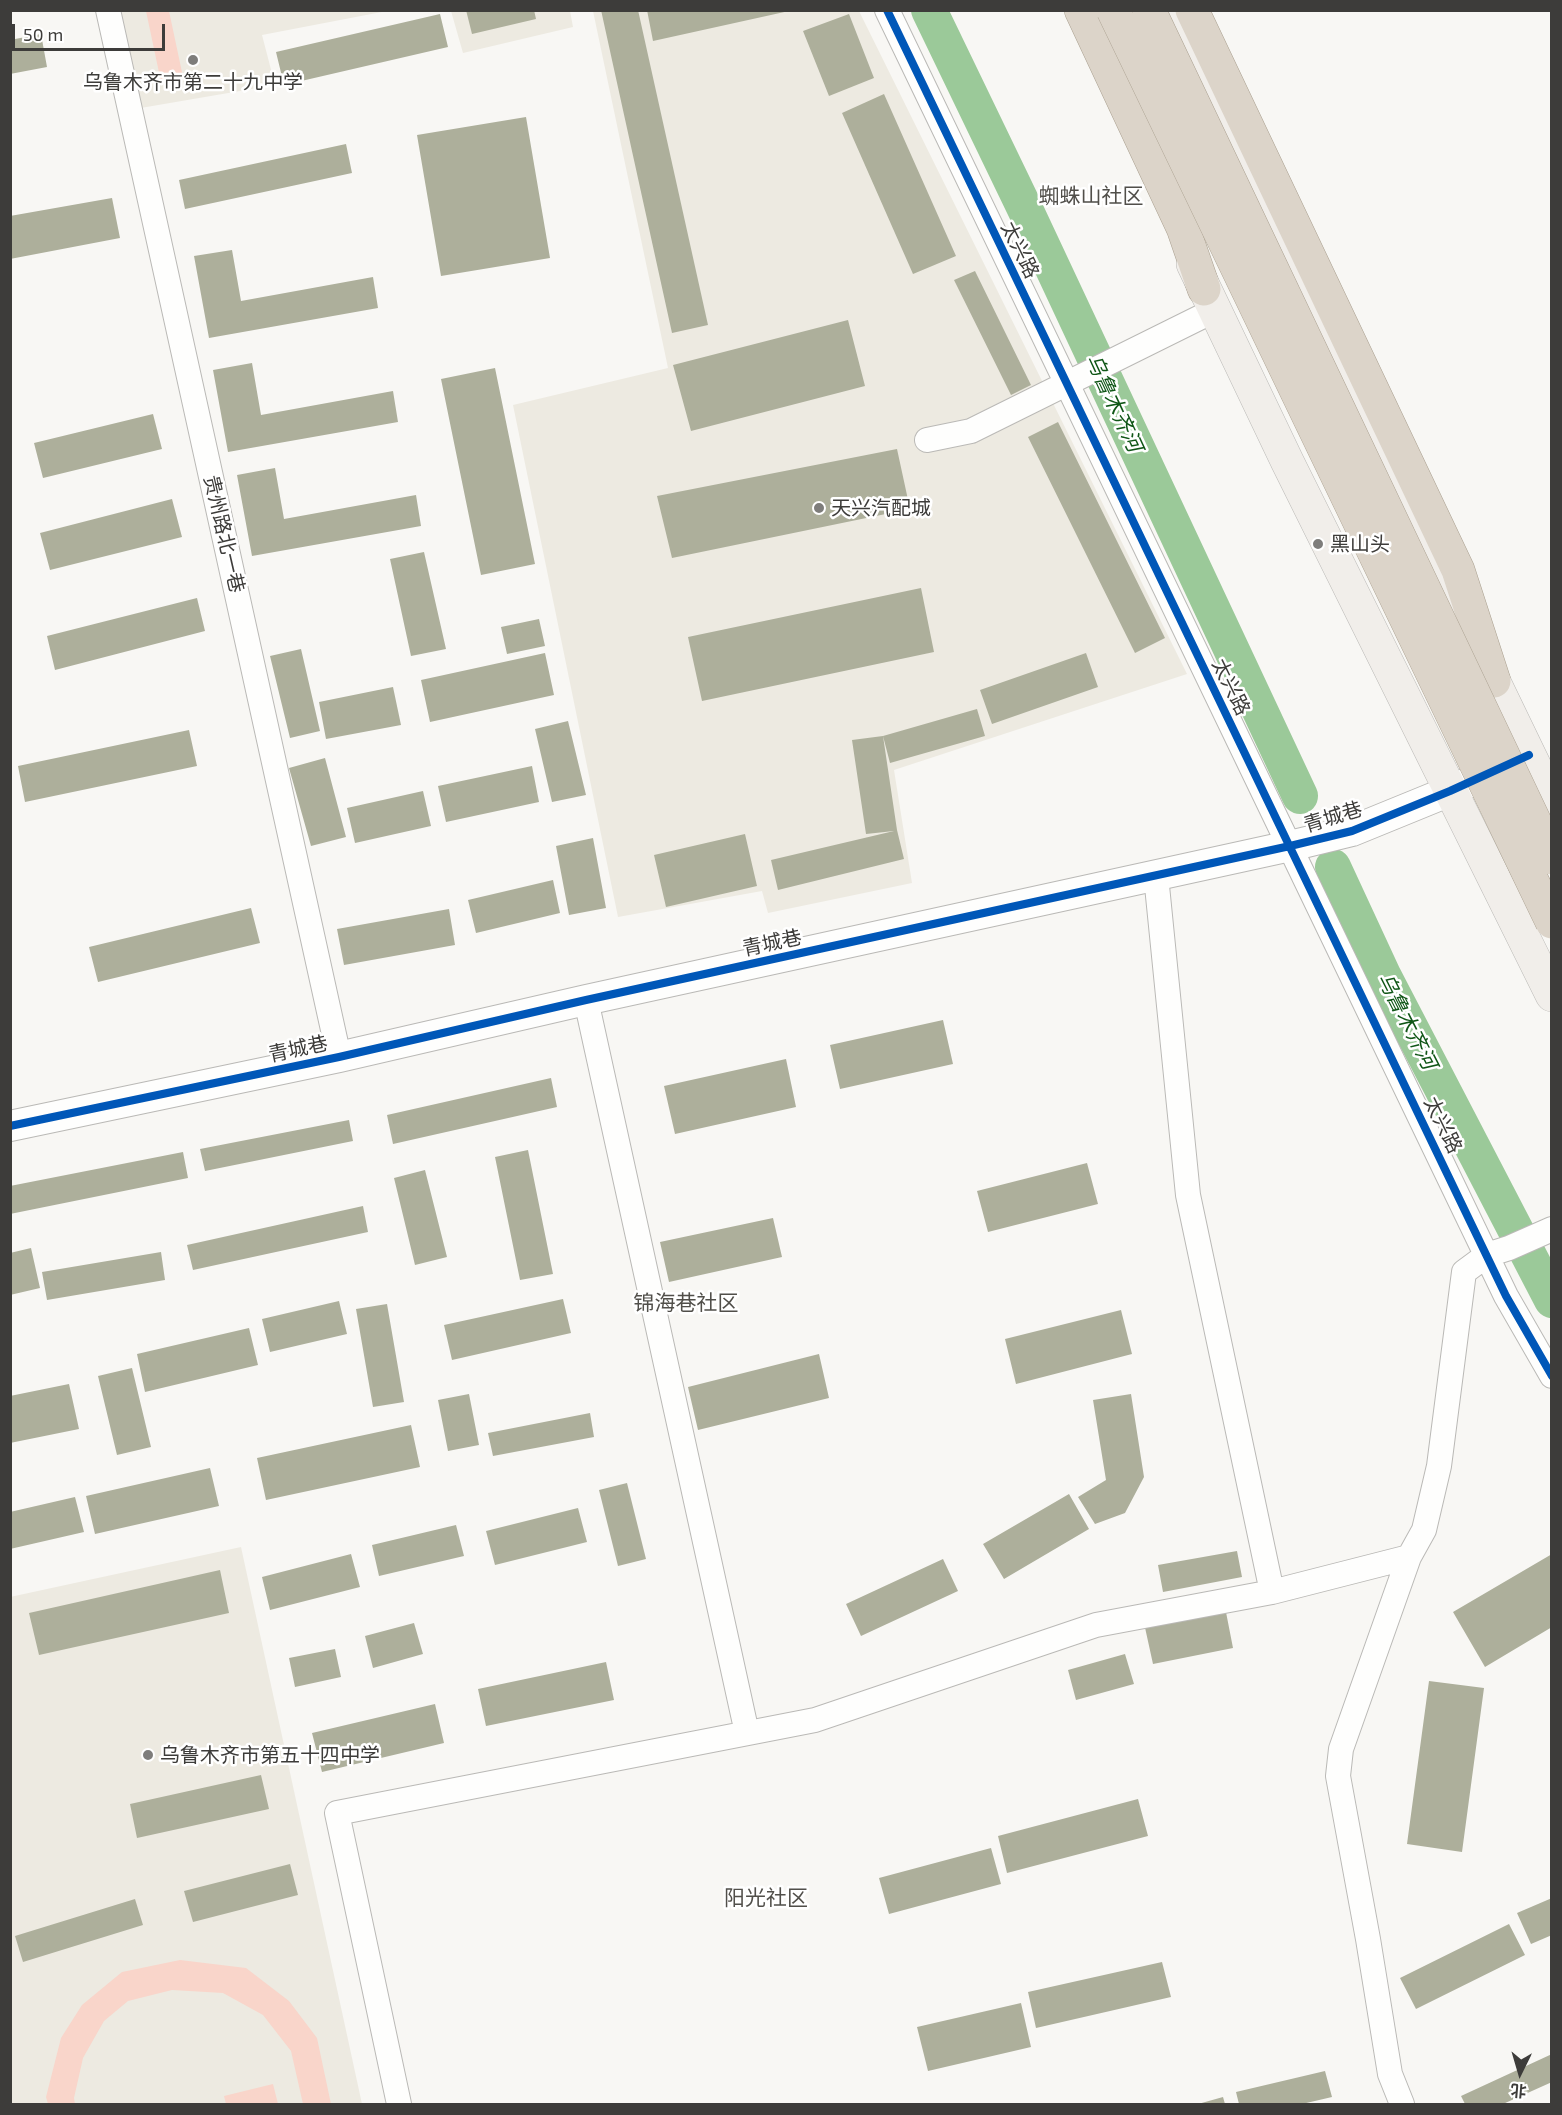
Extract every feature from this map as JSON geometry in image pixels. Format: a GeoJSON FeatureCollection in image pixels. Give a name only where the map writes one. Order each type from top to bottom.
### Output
{"type":"FeatureCollection","features":[{"type":"Feature","properties":{"kind":"highway"},"geometry":{"type":"LineString","coordinates":[[1081,10],[1183,228],[1210,299]]}},
{"type":"Feature","properties":{"kind":"highway"},"geometry":{"type":"LineString","coordinates":[[1113,10],[1551,922]]}},
{"type":"Feature","properties":{"kind":"highway"},"geometry":{"type":"LineString","coordinates":[[1149,10],[1551,858]]}},
{"type":"Feature","properties":{"kind":"highway"},"geometry":{"type":"LineString","coordinates":[[1192,10],[1458,570],[1494,681]]}},
{"type":"Feature","properties":{"kind":"main road"},"geometry":{"type":"LineString","coordinates":[[1072,10],[1287,461],[1551,995]]}},
{"type":"Feature","properties":{"kind":"main road"},"geometry":{"type":"LineString","coordinates":[[1173,10],[1349,385],[1551,802]]}},
{"type":"Feature","properties":{"kind":"street","name":"贵州路北一巷"},"geometry":{"type":"LineString","coordinates":[[108,10],[339,1057]]}},
{"type":"Feature","properties":{"kind":"street","name":"太兴路"},"geometry":{"type":"LineString","coordinates":[[886,10],[1073,380],[1290,846],[1508,1247],[1506,1296],[1551,1376]]}},
{"type":"Feature","properties":{"kind":"street"},"geometry":{"type":"LineString","coordinates":[[927,440],[971,431],[1111,360],[1210,299]]}},
{"type":"Feature","properties":{"kind":"street","name":"青城巷"},"geometry":{"type":"LineString","coordinates":[[10,1126],[339,1057],[586,1000],[1352,831],[1450,791],[1529,755]]}},
{"type":"Feature","properties":{"kind":"street"},"geometry":{"type":"LineString","coordinates":[[1156,876],[1188,1195],[1272,1592]]}},
{"type":"Feature","properties":{"kind":"street"},"geometry":{"type":"LineString","coordinates":[[586,1000],[747,1733]]}},
{"type":"Feature","properties":{"kind":"street"},"geometry":{"type":"LineString","coordinates":[[1397,2103],[1338,1776],[1341,1749],[1409,1557],[1424,1530],[1439,1466],[1464,1272],[1508,1247],[1551,1229]]}},
{"type":"Feature","properties":{"kind":"street"},"geometry":{"type":"LineString","coordinates":[[399,2104],[337,1813],[814,1720],[1096,1625],[1272,1592],[1409,1557]]}},
{"type":"Feature","properties":{"kind":"shaded area","name":"乌鲁木齐市第二十九中学"},"geometry":{"type":"Polygon","coordinates":[[[108,11],[387,11],[262,35],[275,85],[129,110],[108,11]]]}},
{"type":"Feature","properties":{"kind":"shaded area"},"geometry":{"type":"Polygon","coordinates":[[[146,11],[169,11],[183,77],[161,82],[146,11]]]}},
{"type":"Feature","properties":{"kind":"shaded area"},"geometry":{"type":"Polygon","coordinates":[[[451,11],[570,11],[573,27],[463,53],[451,11]]]}},
{"type":"Feature","properties":{"kind":"shaded area","name":"天兴汽配城"},"geometry":{"type":"Polygon","coordinates":[[[593,11],[859,11],[1187,674],[894,770],[912,883],[768,913],[762,891],[618,917],[513,405],[668,368],[593,11]]]}},
{"type":"Feature","properties":{"kind":"shaded area","name":"乌鲁木齐市第五十四中学"},"geometry":{"type":"Polygon","coordinates":[[[241,1547],[362,2104],[11,2104],[10,1597],[241,1547]]]}},
{"type":"Feature","properties":{"kind":"shaded area"},"geometry":{"type":"Polygon","coordinates":[[[180,1960],[246,1968],[289,2001],[317,2038],[331,2104],[303,2104],[291,2051],[263,2015],[223,1993],[172,1990],[128,2001],[104,2021],[83,2058],[74,2098],[75,2104],[48,2104],[46,2097],[61,2038],[82,2005],[122,1972],[180,1960]]]}},
{"type":"Feature","properties":{"kind":"shaded area"},"geometry":{"type":"Polygon","coordinates":[[[273,2084],[278,2104],[226,2104],[224,2096],[273,2084]]]}},
{"type":"Feature","properties":{"kind":"building"},"geometry":{"type":"Polygon","coordinates":[[[466,10],[534,10],[536,19],[472,34],[466,10]]]}},
{"type":"Feature","properties":{"kind":"building"},"geometry":{"type":"Polygon","coordinates":[[[601,10],[638,10],[708,325],[672,333],[601,10]]]}},
{"type":"Feature","properties":{"kind":"building"},"geometry":{"type":"Polygon","coordinates":[[[647,10],[789,10],[789,11],[653,41],[647,10]]]}},
{"type":"Feature","properties":{"kind":"building"},"geometry":{"type":"Polygon","coordinates":[[[440,14],[448,47],[284,85],[276,52],[440,14]]]}},
{"type":"Feature","properties":{"kind":"building"},"geometry":{"type":"Polygon","coordinates":[[[849,14],[874,78],[829,96],[803,31],[849,14]]]}},
{"type":"Feature","properties":{"kind":"building"},"geometry":{"type":"Polygon","coordinates":[[[41,34],[47,67],[10,74],[10,40],[41,34]]]}},
{"type":"Feature","properties":{"kind":"building"},"geometry":{"type":"Polygon","coordinates":[[[884,94],[956,256],[913,274],[842,113],[884,94]]]}},
{"type":"Feature","properties":{"kind":"building"},"geometry":{"type":"Polygon","coordinates":[[[526,117],[550,258],[441,276],[417,135],[526,117]]]}},
{"type":"Feature","properties":{"kind":"building"},"geometry":{"type":"Polygon","coordinates":[[[346,144],[352,173],[185,209],[179,180],[346,144]]]}},
{"type":"Feature","properties":{"kind":"building"},"geometry":{"type":"Polygon","coordinates":[[[112,198],[120,238],[10,259],[10,216],[112,198]]]}},
{"type":"Feature","properties":{"kind":"building"},"geometry":{"type":"Polygon","coordinates":[[[232,250],[241,301],[373,277],[378,308],[209,338],[194,256],[232,250]]]}},
{"type":"Feature","properties":{"kind":"building"},"geometry":{"type":"Polygon","coordinates":[[[975,271],[1031,385],[1011,395],[954,280],[975,271]]]}},
{"type":"Feature","properties":{"kind":"building"},"geometry":{"type":"Polygon","coordinates":[[[848,320],[865,386],[691,431],[673,365],[848,320]]]}},
{"type":"Feature","properties":{"kind":"building"},"geometry":{"type":"Polygon","coordinates":[[[252,363],[261,415],[393,391],[398,422],[228,452],[213,370],[252,363]]]}},
{"type":"Feature","properties":{"kind":"building"},"geometry":{"type":"Polygon","coordinates":[[[495,368],[535,564],[481,575],[441,379],[495,368]]]}},
{"type":"Feature","properties":{"kind":"building"},"geometry":{"type":"Polygon","coordinates":[[[153,414],[162,449],[43,478],[34,443],[153,414]]]}},
{"type":"Feature","properties":{"kind":"building"},"geometry":{"type":"Polygon","coordinates":[[[1058,422],[1165,638],[1135,653],[1028,437],[1058,422]]]}},
{"type":"Feature","properties":{"kind":"building"},"geometry":{"type":"Polygon","coordinates":[[[897,449],[910,509],[672,558],[657,496],[897,449]]]}},
{"type":"Feature","properties":{"kind":"building"},"geometry":{"type":"Polygon","coordinates":[[[275,468],[284,519],[416,495],[421,526],[252,556],[237,475],[275,468]]]}},
{"type":"Feature","properties":{"kind":"building"},"geometry":{"type":"Polygon","coordinates":[[[172,499],[182,537],[50,570],[40,533],[172,499]]]}},
{"type":"Feature","properties":{"kind":"building"},"geometry":{"type":"Polygon","coordinates":[[[424,552],[446,649],[411,656],[390,559],[424,552]]]}},
{"type":"Feature","properties":{"kind":"building"},"geometry":{"type":"Polygon","coordinates":[[[921,588],[934,652],[702,701],[688,637],[921,588]]]}},
{"type":"Feature","properties":{"kind":"building"},"geometry":{"type":"Polygon","coordinates":[[[197,598],[205,631],[55,670],[47,636],[197,598]]]}},
{"type":"Feature","properties":{"kind":"building"},"geometry":{"type":"Polygon","coordinates":[[[539,619],[545,646],[507,654],[501,627],[539,619]]]}},
{"type":"Feature","properties":{"kind":"building"},"geometry":{"type":"Polygon","coordinates":[[[301,649],[320,731],[290,738],[270,656],[301,649]]]}},
{"type":"Feature","properties":{"kind":"building"},"geometry":{"type":"Polygon","coordinates":[[[545,653],[554,695],[430,722],[421,680],[545,653]]]}},
{"type":"Feature","properties":{"kind":"building"},"geometry":{"type":"Polygon","coordinates":[[[1086,653],[1098,687],[992,724],[980,690],[1086,653]]]}},
{"type":"Feature","properties":{"kind":"building"},"geometry":{"type":"Polygon","coordinates":[[[393,687],[401,725],[326,739],[319,702],[393,687]]]}},
{"type":"Feature","properties":{"kind":"building"},"geometry":{"type":"Polygon","coordinates":[[[977,709],[985,736],[890,763],[883,736],[977,709]]]}},
{"type":"Feature","properties":{"kind":"building"},"geometry":{"type":"Polygon","coordinates":[[[568,721],[586,795],[552,802],[535,729],[568,721]]]}},
{"type":"Feature","properties":{"kind":"building"},"geometry":{"type":"Polygon","coordinates":[[[189,730],[197,766],[25,802],[18,766],[189,730]]]}},
{"type":"Feature","properties":{"kind":"building"},"geometry":{"type":"Polygon","coordinates":[[[883,736],[897,830],[904,859],[778,890],[771,860],[894,831],[866,834],[852,740],[883,736]]]}},
{"type":"Feature","properties":{"kind":"building"},"geometry":{"type":"Polygon","coordinates":[[[325,758],[346,837],[311,846],[289,768],[325,758]]]}},
{"type":"Feature","properties":{"kind":"building"},"geometry":{"type":"Polygon","coordinates":[[[532,766],[539,802],[446,822],[438,786],[532,766]]]}},
{"type":"Feature","properties":{"kind":"building"},"geometry":{"type":"Polygon","coordinates":[[[423,791],[431,826],[355,843],[347,808],[423,791]]]}},
{"type":"Feature","properties":{"kind":"building"},"geometry":{"type":"Polygon","coordinates":[[[745,834],[757,886],[666,907],[654,855],[745,834]]]}},
{"type":"Feature","properties":{"kind":"building"},"geometry":{"type":"Polygon","coordinates":[[[593,838],[606,908],[569,915],[556,846],[593,838]]]}},
{"type":"Feature","properties":{"kind":"building"},"geometry":{"type":"Polygon","coordinates":[[[553,880],[560,913],[476,933],[468,900],[553,880]]]}},
{"type":"Feature","properties":{"kind":"building"},"geometry":{"type":"Polygon","coordinates":[[[251,908],[260,943],[98,982],[89,947],[251,908]]]}},
{"type":"Feature","properties":{"kind":"building"},"geometry":{"type":"Polygon","coordinates":[[[449,909],[455,945],[344,965],[337,929],[449,909]]]}},
{"type":"Feature","properties":{"kind":"building"},"geometry":{"type":"Polygon","coordinates":[[[943,1020],[953,1064],[840,1089],[830,1045],[943,1020]]]}},
{"type":"Feature","properties":{"kind":"building"},"geometry":{"type":"Polygon","coordinates":[[[786,1059],[796,1107],[675,1134],[664,1086],[786,1059]]]}},
{"type":"Feature","properties":{"kind":"building"},"geometry":{"type":"Polygon","coordinates":[[[551,1078],[557,1107],[393,1144],[387,1115],[551,1078]]]}},
{"type":"Feature","properties":{"kind":"building"},"geometry":{"type":"Polygon","coordinates":[[[349,1120],[353,1141],[205,1171],[200,1149],[349,1120]]]}},
{"type":"Feature","properties":{"kind":"building"},"geometry":{"type":"Polygon","coordinates":[[[528,1150],[553,1274],[520,1280],[495,1157],[528,1150]]]}},
{"type":"Feature","properties":{"kind":"building"},"geometry":{"type":"Polygon","coordinates":[[[183,1152],[188,1178],[10,1214],[10,1186],[183,1152]]]}},
{"type":"Feature","properties":{"kind":"building"},"geometry":{"type":"Polygon","coordinates":[[[1087,1163],[1098,1204],[988,1232],[977,1191],[1087,1163]]]}},
{"type":"Feature","properties":{"kind":"building"},"geometry":{"type":"Polygon","coordinates":[[[425,1170],[447,1257],[415,1265],[394,1178],[425,1170]]]}},
{"type":"Feature","properties":{"kind":"building"},"geometry":{"type":"Polygon","coordinates":[[[363,1206],[368,1232],[193,1270],[187,1245],[363,1206]]]}},
{"type":"Feature","properties":{"kind":"building"},"geometry":{"type":"Polygon","coordinates":[[[773,1218],[782,1257],[669,1282],[660,1242],[773,1218]]]}},
{"type":"Feature","properties":{"kind":"building"},"geometry":{"type":"Polygon","coordinates":[[[31,1248],[40,1288],[10,1295],[10,1253],[31,1248]]]}},
{"type":"Feature","properties":{"kind":"building"},"geometry":{"type":"Polygon","coordinates":[[[161,1252],[165,1280],[47,1300],[42,1272],[161,1252]]]}},
{"type":"Feature","properties":{"kind":"building"},"geometry":{"type":"Polygon","coordinates":[[[563,1299],[571,1333],[452,1360],[444,1325],[563,1299]]]}},
{"type":"Feature","properties":{"kind":"building"},"geometry":{"type":"Polygon","coordinates":[[[339,1301],[347,1334],[270,1352],[262,1319],[339,1301]]]}},
{"type":"Feature","properties":{"kind":"building"},"geometry":{"type":"Polygon","coordinates":[[[387,1304],[404,1402],[373,1407],[356,1309],[387,1304]]]}},
{"type":"Feature","properties":{"kind":"building"},"geometry":{"type":"Polygon","coordinates":[[[1121,1310],[1132,1354],[1016,1384],[1005,1339],[1121,1310]]]}},
{"type":"Feature","properties":{"kind":"building"},"geometry":{"type":"Polygon","coordinates":[[[249,1328],[258,1365],[145,1392],[137,1354],[249,1328]]]}},
{"type":"Feature","properties":{"kind":"building"},"geometry":{"type":"Polygon","coordinates":[[[819,1354],[829,1398],[698,1430],[688,1387],[819,1354]]]}},
{"type":"Feature","properties":{"kind":"building"},"geometry":{"type":"Polygon","coordinates":[[[132,1368],[151,1447],[117,1455],[98,1376],[132,1368]]]}},
{"type":"Feature","properties":{"kind":"building"},"geometry":{"type":"Polygon","coordinates":[[[69,1384],[79,1429],[10,1443],[10,1396],[69,1384]]]}},
{"type":"Feature","properties":{"kind":"building"},"geometry":{"type":"Polygon","coordinates":[[[469,1394],[479,1445],[448,1451],[438,1400],[469,1394]]]}},
{"type":"Feature","properties":{"kind":"building"},"geometry":{"type":"Polygon","coordinates":[[[1131,1394],[1144,1477],[1125,1513],[1095,1524],[1078,1497],[1106,1480],[1093,1400],[1131,1394]]]}},
{"type":"Feature","properties":{"kind":"building"},"geometry":{"type":"Polygon","coordinates":[[[590,1413],[594,1437],[493,1456],[488,1433],[590,1413]]]}},
{"type":"Feature","properties":{"kind":"building"},"geometry":{"type":"Polygon","coordinates":[[[411,1425],[420,1467],[266,1500],[257,1458],[411,1425]]]}},
{"type":"Feature","properties":{"kind":"building"},"geometry":{"type":"Polygon","coordinates":[[[210,1468],[219,1506],[95,1534],[86,1496],[210,1468]]]}},
{"type":"Feature","properties":{"kind":"building"},"geometry":{"type":"Polygon","coordinates":[[[627,1483],[646,1559],[618,1566],[599,1490],[627,1483]]]}},
{"type":"Feature","properties":{"kind":"building"},"geometry":{"type":"Polygon","coordinates":[[[1069,1494],[1089,1529],[1004,1579],[983,1544],[1069,1494]]]}},
{"type":"Feature","properties":{"kind":"building"},"geometry":{"type":"Polygon","coordinates":[[[75,1497],[84,1532],[10,1549],[10,1512],[75,1497]]]}},
{"type":"Feature","properties":{"kind":"building"},"geometry":{"type":"Polygon","coordinates":[[[578,1508],[587,1542],[495,1565],[486,1531],[578,1508]]]}},
{"type":"Feature","properties":{"kind":"building"},"geometry":{"type":"Polygon","coordinates":[[[456,1525],[464,1556],[379,1576],[372,1545],[456,1525]]]}},
{"type":"Feature","properties":{"kind":"building"},"geometry":{"type":"Polygon","coordinates":[[[1237,1551],[1242,1577],[1163,1592],[1158,1565],[1237,1551]]]}},
{"type":"Feature","properties":{"kind":"building"},"geometry":{"type":"Polygon","coordinates":[[[351,1554],[360,1587],[270,1610],[262,1577],[351,1554]]]}},
{"type":"Feature","properties":{"kind":"building"},"geometry":{"type":"Polygon","coordinates":[[[1552,1554],[1552,1627],[1485,1667],[1453,1612],[1552,1554]]]}},
{"type":"Feature","properties":{"kind":"building"},"geometry":{"type":"Polygon","coordinates":[[[943,1559],[958,1591],[861,1636],[846,1604],[943,1559]]]}},
{"type":"Feature","properties":{"kind":"building"},"geometry":{"type":"Polygon","coordinates":[[[220,1570],[229,1613],[39,1655],[29,1613],[220,1570]]]}},
{"type":"Feature","properties":{"kind":"building"},"geometry":{"type":"Polygon","coordinates":[[[1225,1607],[1233,1648],[1153,1664],[1144,1623],[1225,1607]]]}},
{"type":"Feature","properties":{"kind":"building"},"geometry":{"type":"Polygon","coordinates":[[[414,1623],[423,1654],[373,1668],[365,1636],[414,1623]]]}},
{"type":"Feature","properties":{"kind":"building"},"geometry":{"type":"Polygon","coordinates":[[[335,1649],[341,1677],[295,1687],[289,1658],[335,1649]]]}},
{"type":"Feature","properties":{"kind":"building"},"geometry":{"type":"Polygon","coordinates":[[[1125,1654],[1134,1684],[1076,1700],[1068,1670],[1125,1654]]]}},
{"type":"Feature","properties":{"kind":"building"},"geometry":{"type":"Polygon","coordinates":[[[606,1662],[614,1700],[486,1726],[478,1689],[606,1662]]]}},
{"type":"Feature","properties":{"kind":"building"},"geometry":{"type":"Polygon","coordinates":[[[1429,1681],[1484,1688],[1462,1852],[1407,1844],[1429,1681]]]}},
{"type":"Feature","properties":{"kind":"building"},"geometry":{"type":"Polygon","coordinates":[[[435,1704],[444,1743],[322,1772],[312,1733],[435,1704]]]}},
{"type":"Feature","properties":{"kind":"building"},"geometry":{"type":"Polygon","coordinates":[[[261,1775],[269,1809],[137,1838],[130,1804],[261,1775]]]}},
{"type":"Feature","properties":{"kind":"building"},"geometry":{"type":"Polygon","coordinates":[[[1138,1799],[1148,1836],[1007,1873],[998,1836],[1138,1799]]]}},
{"type":"Feature","properties":{"kind":"building"},"geometry":{"type":"Polygon","coordinates":[[[991,1848],[1001,1884],[889,1914],[879,1878],[991,1848]]]}},
{"type":"Feature","properties":{"kind":"building"},"geometry":{"type":"Polygon","coordinates":[[[290,1864],[298,1895],[193,1922],[184,1891],[290,1864]]]}},
{"type":"Feature","properties":{"kind":"building"},"geometry":{"type":"Polygon","coordinates":[[[1552,1898],[1552,1935],[1531,1944],[1517,1913],[1552,1898]]]}},
{"type":"Feature","properties":{"kind":"building"},"geometry":{"type":"Polygon","coordinates":[[[135,1899],[143,1925],[23,1962],[15,1936],[135,1899]]]}},
{"type":"Feature","properties":{"kind":"building"},"geometry":{"type":"Polygon","coordinates":[[[1509,1924],[1525,1955],[1416,2009],[1400,1978],[1509,1924]]]}},
{"type":"Feature","properties":{"kind":"building"},"geometry":{"type":"Polygon","coordinates":[[[1162,1962],[1171,1997],[1036,2028],[1028,1992],[1162,1962]]]}},
{"type":"Feature","properties":{"kind":"building"},"geometry":{"type":"Polygon","coordinates":[[[1021,2003],[1031,2047],[928,2071],[917,2027],[1021,2003]]]}},
{"type":"Feature","properties":{"kind":"building"},"geometry":{"type":"Polygon","coordinates":[[[1552,2054],[1552,2082],[1503,2104],[1465,2104],[1461,2096],[1552,2054]]]}},
{"type":"Feature","properties":{"kind":"building"},"geometry":{"type":"Polygon","coordinates":[[[1325,2071],[1332,2097],[1302,2104],[1239,2104],[1236,2092],[1325,2071]]]}},
{"type":"Feature","properties":{"kind":"building"},"geometry":{"type":"Polygon","coordinates":[[[1223,2097],[1225,2104],[1198,2104],[1223,2097]]]}},
{"type":"Feature","properties":{"kind":"waterway","name":"乌鲁木齐河"},"geometry":{"type":"LineString","coordinates":[[929,10],[1026,211],[1300,796]]}},
{"type":"Feature","properties":{"kind":"waterway","name":"乌鲁木齐河"},"geometry":{"type":"LineString","coordinates":[[1333,867],[1383,975],[1552,1300]]}},
{"type":"Feature","properties":{"kind":"cycle path"},"geometry":{"type":"LineString","coordinates":[[887,10],[1506,1296],[1552,1376]]}},
{"type":"Feature","properties":{"kind":"cycle path"},"geometry":{"type":"LineString","coordinates":[[10,1126],[339,1057],[586,1000],[1352,831],[1450,791],[1529,755]]}},
{"type":"Feature","properties":{"kind":"place","name":"乌鲁木齐市第二十九中学"},"geometry":{"type":"Point","coordinates":[193,60]}},
{"type":"Feature","properties":{"kind":"place","name":"天兴汽配城"},"geometry":{"type":"Point","coordinates":[819,508]}},
{"type":"Feature","properties":{"kind":"place","name":"黑山头"},"geometry":{"type":"Point","coordinates":[1318,544]}},
{"type":"Feature","properties":{"kind":"place","name":"乌鲁木齐市第五十四中学"},"geometry":{"type":"Point","coordinates":[148,1755]}},
{"type":"Feature","properties":{"kind":"district","name":"蜘蛛山社区"},"geometry":{"type":"Point","coordinates":[1091,196]}},
{"type":"Feature","properties":{"kind":"district","name":"锦海巷社区"},"geometry":{"type":"Point","coordinates":[686,1303]}},
{"type":"Feature","properties":{"kind":"district","name":"阳光社区"},"geometry":{"type":"Point","coordinates":[766,1898]}}]}
